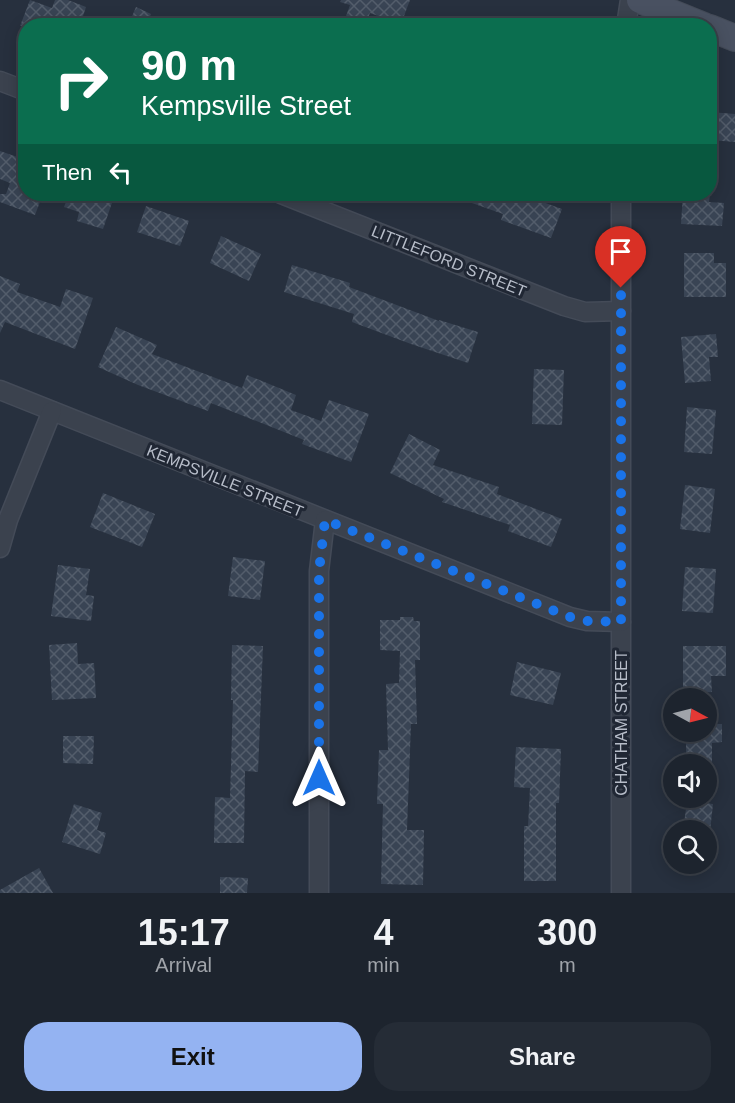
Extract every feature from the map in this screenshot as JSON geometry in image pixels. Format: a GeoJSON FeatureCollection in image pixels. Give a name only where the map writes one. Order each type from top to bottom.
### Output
{"type":"FeatureCollection","features":[{"type":"Feature","properties":{"kind":"street"},"geometry":{"type":"LineString","coordinates":[[627,18],[630,0]]}},
{"type":"Feature","properties":{"kind":"street"},"geometry":{"type":"LineString","coordinates":[[640,0],[684,18]]}},
{"type":"Feature","properties":{"kind":"street"},"geometry":{"type":"LineString","coordinates":[[717,31],[735,38]]}},
{"type":"Feature","properties":{"kind":"street"},"geometry":{"type":"LineString","coordinates":[[0,81],[18,88]]}},
{"type":"Feature","properties":{"kind":"street","name":"LITTLEFORD STREET"},"geometry":{"type":"LineString","coordinates":[[298,201],[564,306],[585,312],[621,311]]}},
{"type":"Feature","properties":{"kind":"street","name":"CHATHAM STREET"},"geometry":{"type":"LineString","coordinates":[[621,201],[621,893]]}},
{"type":"Feature","properties":{"kind":"street","name":"KEMPSVILLE STREET"},"geometry":{"type":"LineString","coordinates":[[0,390],[570,617],[587,621],[621,622]]}},
{"type":"Feature","properties":{"kind":"street"},"geometry":{"type":"LineString","coordinates":[[0,548],[8,520],[52,411]]}},
{"type":"Feature","properties":{"kind":"street"},"geometry":{"type":"LineString","coordinates":[[319,893],[319,571],[325,520]]}},
{"type":"Feature","properties":{"kind":"building"},"geometry":{"type":"Polygon","coordinates":[[[30,0],[52,8],[55,0],[68,0],[86,7],[82,18],[23,18],[30,0]]]}},
{"type":"Feature","properties":{"kind":"building"},"geometry":{"type":"Polygon","coordinates":[[[341,0],[410,0],[403,18],[384,18],[370,13],[368,18],[345,18],[350,5],[340,2],[341,0]]]}},
{"type":"Feature","properties":{"kind":"building"},"geometry":{"type":"Polygon","coordinates":[[[136,7],[151,14],[149,18],[131,18],[136,7]]]}},
{"type":"Feature","properties":{"kind":"building"},"geometry":{"type":"Polygon","coordinates":[[[717,113],[735,114],[735,142],[717,141],[717,113]]]}},
{"type":"Feature","properties":{"kind":"building"},"geometry":{"type":"Polygon","coordinates":[[[0,151],[18,157],[18,201],[40,201],[35,215],[0,202],[0,194],[6,194],[10,183],[0,179],[0,151]]]}},
{"type":"Feature","properties":{"kind":"building"},"geometry":{"type":"Polygon","coordinates":[[[66,201],[113,201],[103,229],[77,221],[79,212],[64,207],[66,201]]]}},
{"type":"Feature","properties":{"kind":"building"},"geometry":{"type":"Polygon","coordinates":[[[466,201],[540,201],[562,209],[551,238],[501,220],[503,214],[466,201]]]}},
{"type":"Feature","properties":{"kind":"building"},"geometry":{"type":"Polygon","coordinates":[[[683,201],[724,203],[722,226],[681,224],[683,201]]]}},
{"type":"Feature","properties":{"kind":"building"},"geometry":{"type":"Polygon","coordinates":[[[146,206],[189,221],[180,246],[137,232],[146,206]]]}},
{"type":"Feature","properties":{"kind":"building"},"geometry":{"type":"Polygon","coordinates":[[[221,236],[261,254],[249,281],[210,263],[221,236]]]}},
{"type":"Feature","properties":{"kind":"building"},"geometry":{"type":"Polygon","coordinates":[[[684,253],[714,253],[714,263],[726,263],[726,297],[684,297],[684,253]]]}},
{"type":"Feature","properties":{"kind":"building"},"geometry":{"type":"Polygon","coordinates":[[[292,265],[350,283],[349,287],[439,321],[478,332],[468,363],[352,322],[354,314],[284,292],[292,265]]]}},
{"type":"Feature","properties":{"kind":"building"},"geometry":{"type":"Polygon","coordinates":[[[0,276],[20,284],[17,292],[60,307],[66,289],[93,298],[75,349],[5,322],[0,333],[0,276]]]}},
{"type":"Feature","properties":{"kind":"building"},"geometry":{"type":"Polygon","coordinates":[[[116,327],[157,345],[152,354],[242,388],[247,375],[296,395],[291,410],[321,421],[329,400],[369,414],[351,462],[302,444],[304,440],[211,403],[208,411],[138,385],[98,367],[116,327]]]}},
{"type":"Feature","properties":{"kind":"building"},"geometry":{"type":"Polygon","coordinates":[[[716,334],[718,357],[709,357],[711,381],[685,383],[681,337],[716,334]]]}},
{"type":"Feature","properties":{"kind":"building"},"geometry":{"type":"Polygon","coordinates":[[[534,369],[564,370],[562,425],[532,424],[534,369]]]}},
{"type":"Feature","properties":{"kind":"building"},"geometry":{"type":"Polygon","coordinates":[[[687,407],[716,410],[712,454],[684,452],[687,407]]]}},
{"type":"Feature","properties":{"kind":"building"},"geometry":{"type":"Polygon","coordinates":[[[409,434],[440,450],[433,465],[499,487],[497,494],[562,519],[551,547],[508,531],[510,525],[442,502],[444,499],[390,473],[409,434]]]}},
{"type":"Feature","properties":{"kind":"building"},"geometry":{"type":"Polygon","coordinates":[[[685,485],[715,489],[710,533],[680,529],[685,485]]]}},
{"type":"Feature","properties":{"kind":"building"},"geometry":{"type":"Polygon","coordinates":[[[103,493],[155,514],[142,547],[90,527],[103,493]]]}},
{"type":"Feature","properties":{"kind":"building"},"geometry":{"type":"Polygon","coordinates":[[[233,557],[265,561],[260,600],[228,596],[233,557]]]}},
{"type":"Feature","properties":{"kind":"building"},"geometry":{"type":"Polygon","coordinates":[[[58,565],[90,569],[86,595],[94,596],[91,621],[51,616],[58,565]]]}},
{"type":"Feature","properties":{"kind":"building"},"geometry":{"type":"Polygon","coordinates":[[[685,567],[716,569],[713,613],[682,611],[685,567]]]}},
{"type":"Feature","properties":{"kind":"building"},"geometry":{"type":"Polygon","coordinates":[[[400,617],[413,617],[414,621],[420,621],[420,660],[415,660],[417,724],[411,724],[407,830],[424,830],[423,885],[381,884],[383,804],[377,804],[379,750],[388,750],[386,684],[399,683],[400,651],[380,650],[380,620],[400,620],[400,617]]]}},
{"type":"Feature","properties":{"kind":"building"},"geometry":{"type":"Polygon","coordinates":[[[77,643],[78,664],[94,663],[96,698],[52,700],[49,645],[77,643]]]}},
{"type":"Feature","properties":{"kind":"building"},"geometry":{"type":"Polygon","coordinates":[[[232,645],[263,646],[258,772],[245,771],[244,843],[214,843],[215,797],[230,798],[232,645]]]}},
{"type":"Feature","properties":{"kind":"building"},"geometry":{"type":"Polygon","coordinates":[[[683,646],[726,646],[726,676],[711,676],[712,688],[683,688],[683,646]]]}},
{"type":"Feature","properties":{"kind":"building"},"geometry":{"type":"Polygon","coordinates":[[[517,662],[561,673],[553,705],[510,695],[517,662]]]}},
{"type":"Feature","properties":{"kind":"building"},"geometry":{"type":"Polygon","coordinates":[[[717,724],[722,724],[722,742],[712,743],[712,754],[686,754],[686,742],[717,742],[717,724]]]}},
{"type":"Feature","properties":{"kind":"building"},"geometry":{"type":"Polygon","coordinates":[[[63,736],[94,736],[93,764],[63,763],[63,736]]]}},
{"type":"Feature","properties":{"kind":"building"},"geometry":{"type":"Polygon","coordinates":[[[516,747],[561,749],[559,803],[556,803],[556,881],[524,881],[524,826],[528,826],[530,788],[514,787],[516,747]]]}},
{"type":"Feature","properties":{"kind":"building"},"geometry":{"type":"Polygon","coordinates":[[[74,804],[102,813],[97,830],[106,833],[100,854],[62,842],[74,804]]]}},
{"type":"Feature","properties":{"kind":"building"},"geometry":{"type":"Polygon","coordinates":[[[686,808],[713,808],[711,820],[684,820],[686,808]]]}},
{"type":"Feature","properties":{"kind":"building"},"geometry":{"type":"Polygon","coordinates":[[[39,868],[53,893],[0,893],[0,890],[39,868]]]}},
{"type":"Feature","properties":{"kind":"building"},"geometry":{"type":"Polygon","coordinates":[[[220,877],[248,878],[247,893],[220,893],[220,877]]]}},
{"type":"Feature","properties":{"kind":"route"},"geometry":{"type":"LineString","coordinates":[[319,778],[319,571],[325,520],[570,617],[587,621],[621,622],[621,288]]}}]}
